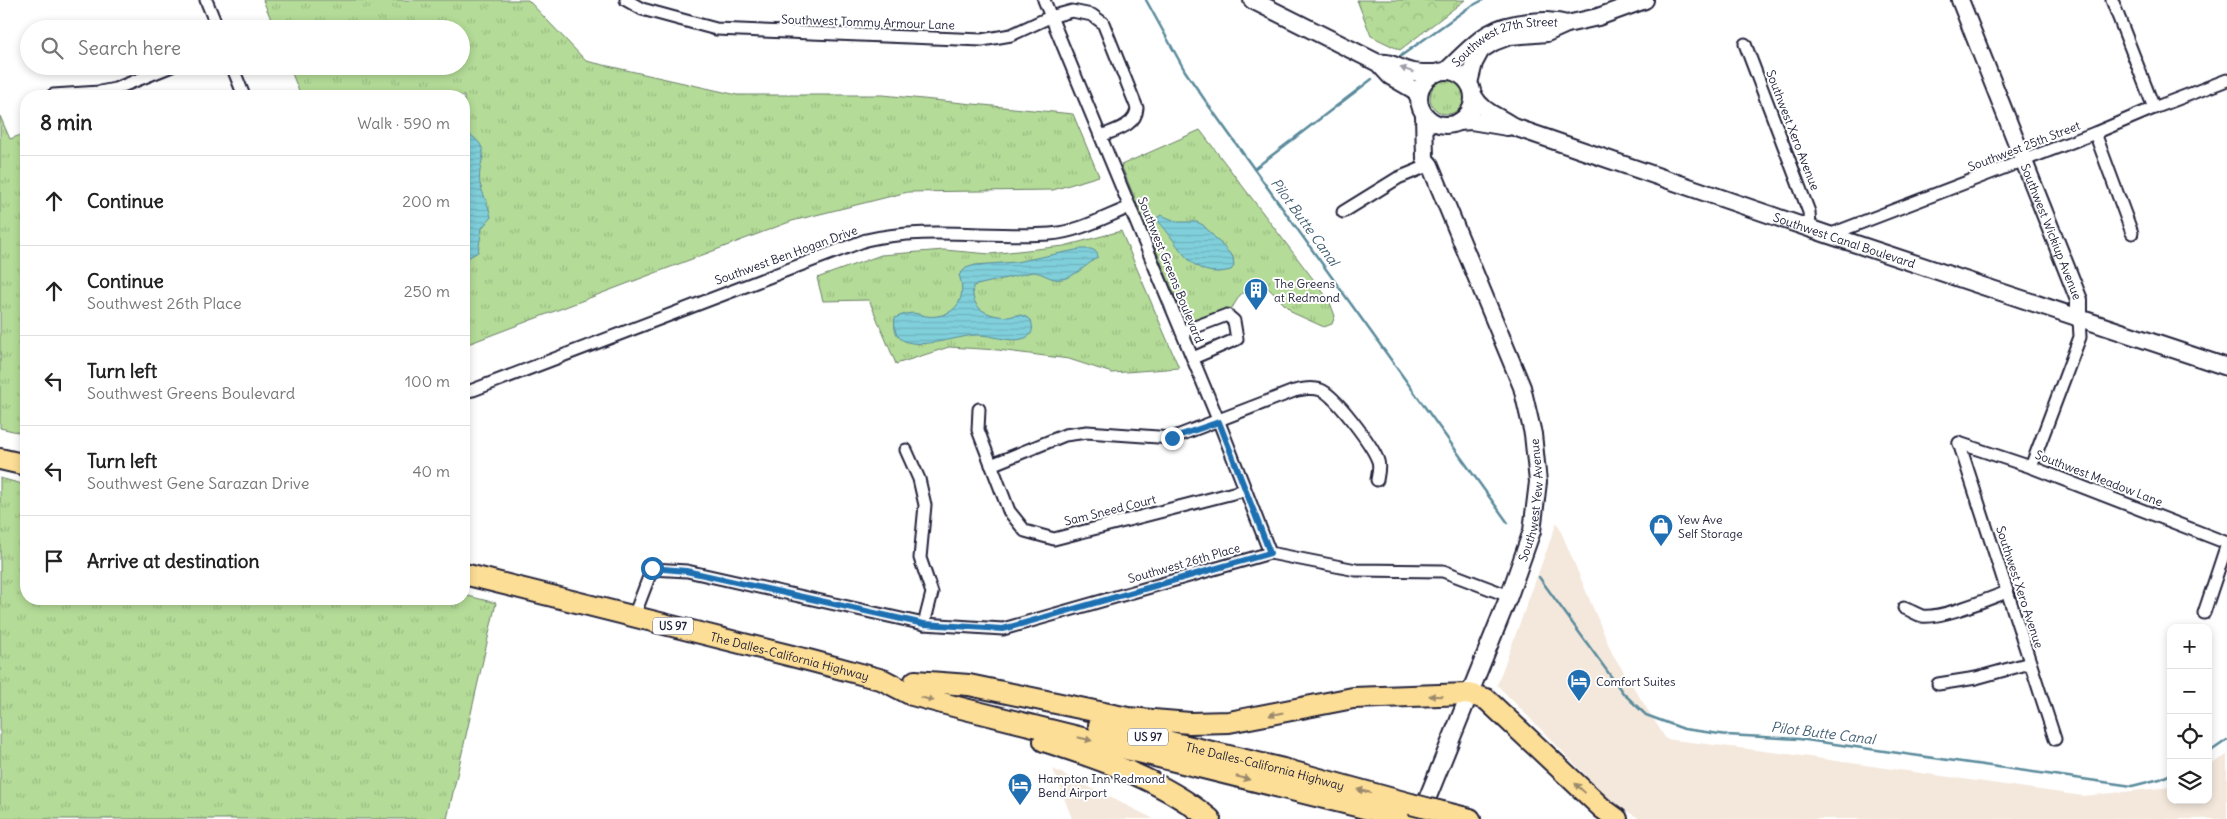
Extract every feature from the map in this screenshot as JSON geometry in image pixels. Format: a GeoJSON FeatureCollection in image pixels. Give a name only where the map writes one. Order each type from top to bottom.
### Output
{"type":"FeatureCollection","features":[{"type":"Feature","properties":{"kind":"highway"},"geometry":{"type":"LineString","coordinates":[[0,459],[20,464]]}},
{"type":"Feature","properties":{"kind":"highway","name":"The Dalles-California Highway"},"geometry":{"type":"LineString","coordinates":[[470,575],[883,680],[915,681],[1283,770],[1411,815]]}},
{"type":"Feature","properties":{"kind":"highway","name":"The Dalles-California Highway"},"geometry":{"type":"LineString","coordinates":[[883,680],[912,695],[961,708],[1411,815],[1438,811],[1470,819]]}},
{"type":"Feature","properties":{"kind":"highway"},"geometry":{"type":"LineString","coordinates":[[915,681],[969,685],[1128,718],[1190,723],[1247,719],[1352,698],[1468,694],[1486,699],[1602,808],[1618,819]]}},
{"type":"Feature","properties":{"kind":"highway"},"geometry":{"type":"LineString","coordinates":[[961,708],[1000,726],[1096,758],[1151,780],[1197,808],[1210,819]]}},
{"type":"Feature","properties":{"kind":"main road"},"geometry":{"type":"LineString","coordinates":[[1252,0],[1378,63],[1390,76],[1414,90],[1419,97],[1424,114],[1437,124],[1471,121],[1498,127],[1514,127]]}},
{"type":"Feature","properties":{"kind":"main road","name":"Southwest 27th Street"},"geometry":{"type":"LineString","coordinates":[[1471,89],[1474,63],[1481,50],[1494,42],[1510,36],[1547,33],[1567,24],[1598,18],[1644,0]]}},
{"type":"Feature","properties":{"kind":"main road","name":"Southwest Wickiup Avenue"},"geometry":{"type":"LineString","coordinates":[[1960,0],[2078,300],[2079,319]]}},
{"type":"Feature","properties":{"kind":"main road","name":"Southwest 27th Street"},"geometry":{"type":"LineString","coordinates":[[1442,72],[1480,38],[1495,29],[1511,24],[1552,20],[1567,24]]}},
{"type":"Feature","properties":{"kind":"main road"},"geometry":{"type":"LineString","coordinates":[[1378,63],[1388,62],[1420,74],[1442,72],[1459,74],[1471,89],[1470,111],[1454,124],[1439,132],[1430,165]]}},
{"type":"Feature","properties":{"kind":"main road"},"geometry":{"type":"LineString","coordinates":[[1419,97],[1420,90],[1427,80],[1442,72]]}},
{"type":"Feature","properties":{"kind":"main road","name":"Southwest Canal Boulevard"},"geometry":{"type":"LineString","coordinates":[[1471,89],[1480,106],[1514,127],[1829,235],[2227,367]]}},
{"type":"Feature","properties":{"kind":"main road","name":"Southwest Yew Avenue"},"geometry":{"type":"LineString","coordinates":[[1411,815],[1468,694],[1509,596],[1532,531],[1538,482],[1533,434],[1522,387],[1430,165],[1424,159],[1424,114]]}},
{"type":"Feature","properties":{"kind":"street"},"geometry":{"type":"LineString","coordinates":[[206,0],[214,20]]}},
{"type":"Feature","properties":{"kind":"street","name":"Southwest Tommy Armour Lane"},"geometry":{"type":"LineString","coordinates":[[626,0],[642,9],[716,29],[982,40],[1011,36],[1050,17],[1079,11],[1092,14],[1103,23],[1137,108],[1136,116],[1131,122],[1100,136]]}},
{"type":"Feature","properties":{"kind":"street","name":"Southwest Greens Boulevard"},"geometry":{"type":"LineString","coordinates":[[1044,0],[1193,358],[1270,553]]}},
{"type":"Feature","properties":{"kind":"street"},"geometry":{"type":"LineString","coordinates":[[2112,0],[2154,108]]}},
{"type":"Feature","properties":{"kind":"street","name":"Southwest Xero Avenue"},"geometry":{"type":"LineString","coordinates":[[1745,44],[1809,212],[1810,227]]}},
{"type":"Feature","properties":{"kind":"street"},"geometry":{"type":"LineString","coordinates":[[108,90],[148,75]]}},
{"type":"Feature","properties":{"kind":"street"},"geometry":{"type":"LineString","coordinates":[[236,75],[242,90]]}},
{"type":"Feature","properties":{"kind":"street","name":"Southwest 25th Street"},"geometry":{"type":"LineString","coordinates":[[1829,235],[2227,80]]}},
{"type":"Feature","properties":{"kind":"street"},"geometry":{"type":"LineString","coordinates":[[2095,133],[2132,233]]}},
{"type":"Feature","properties":{"kind":"street"},"geometry":{"type":"LineString","coordinates":[[1343,212],[1398,178],[1430,165]]}},
{"type":"Feature","properties":{"kind":"street","name":"Southwest Ben Hogan Drive"},"geometry":{"type":"LineString","coordinates":[[470,391],[866,240],[901,234],[1052,234],[1081,227],[1130,207]]}},
{"type":"Feature","properties":{"kind":"street"},"geometry":{"type":"LineString","coordinates":[[1182,332],[1227,315],[1234,321],[1237,339],[1193,358]]}},
{"type":"Feature","properties":{"kind":"street","name":"Southwest Wickiup Avenue"},"geometry":{"type":"LineString","coordinates":[[2031,467],[2080,338],[2079,319]]}},
{"type":"Feature","properties":{"kind":"street"},"geometry":{"type":"LineString","coordinates":[[992,465],[1065,435],[1087,432],[1172,438],[1219,422],[1301,389],[1321,390],[1340,404],[1378,460],[1379,472],[1377,480]]}},
{"type":"Feature","properties":{"kind":"street","name":"Sam Sneed Court"},"geometry":{"type":"LineString","coordinates":[[979,409],[978,430],[1008,511],[1025,531],[1054,539],[1245,490]]}},
{"type":"Feature","properties":{"kind":"street","name":"Southwest Xero Avenue"},"geometry":{"type":"LineString","coordinates":[[1959,443],[2055,739]]}},
{"type":"Feature","properties":{"kind":"street","name":"Southwest Meadow Lane"},"geometry":{"type":"LineString","coordinates":[[1959,443],[2031,467],[2227,544]]}},
{"type":"Feature","properties":{"kind":"street"},"geometry":{"type":"LineString","coordinates":[[906,450],[919,479],[925,505],[920,558],[932,593],[924,624]]}},
{"type":"Feature","properties":{"kind":"street"},"geometry":{"type":"LineString","coordinates":[[2204,613],[2227,544]]}},
{"type":"Feature","properties":{"kind":"street","name":"Southwest 26th Place"},"geometry":{"type":"LineString","coordinates":[[634,616],[652,568],[686,571],[924,624],[1003,629],[1270,553],[1356,570],[1442,571],[1509,596]]}},
{"type":"Feature","properties":{"kind":"street"},"geometry":{"type":"LineString","coordinates":[[1904,608],[1923,616],[1944,613],[1970,606],[2007,592]]}},
{"type":"Feature","properties":{"kind":"street"},"geometry":{"type":"LineString","coordinates":[[1938,684],[1976,678],[2030,663]]}},
{"type":"Feature","properties":{"kind":"shaded area"},"geometry":{"type":"Polygon","coordinates":[[[1557,522],[1612,653],[1666,739],[1788,754],[2083,796],[2167,787],[2167,804],[2212,804],[2212,764],[2227,755],[2227,819],[1640,819],[1613,803],[1497,685],[1557,522]]]}},
{"type":"Feature","properties":{"kind":"shaded area"},"geometry":{"type":"Polygon","coordinates":[[[1053,769],[1154,819],[1072,819],[1053,769]]]}},
{"type":"Feature","properties":{"kind":"green space"},"geometry":{"type":"Polygon","coordinates":[[[263,0],[528,0],[586,61],[737,95],[883,95],[1073,114],[1099,176],[1053,190],[908,192],[792,221],[470,343],[470,90],[299,90],[293,75],[470,75],[470,20],[271,20],[263,0]]]}},
{"type":"Feature","properties":{"kind":"green space"},"geometry":{"type":"Polygon","coordinates":[[[1357,0],[1465,0],[1400,50],[1371,36],[1357,0]]]}},
{"type":"Feature","properties":{"kind":"green space"},"geometry":{"type":"Polygon","coordinates":[[[1447,80],[1459,85],[1464,97],[1459,109],[1447,114],[1435,109],[1430,97],[1435,85],[1447,80]]]}},
{"type":"Feature","properties":{"kind":"green space"},"geometry":{"type":"Polygon","coordinates":[[[0,116],[10,139],[20,135],[20,433],[0,428],[0,116]]]}},
{"type":"Feature","properties":{"kind":"green space","name":"The Greens at Redmond"},"geometry":{"type":"Polygon","coordinates":[[[1200,130],[1329,300],[1335,316],[1332,324],[1324,327],[1293,313],[1264,284],[1255,284],[1240,295],[1232,308],[1187,325],[1121,165],[1200,130]]]}},
{"type":"Feature","properties":{"kind":"green space"},"geometry":{"type":"Polygon","coordinates":[[[1121,231],[1179,368],[1112,373],[1069,359],[998,350],[949,347],[896,364],[869,300],[823,301],[817,278],[881,255],[944,250],[990,254],[1064,246],[1121,231]]]}},
{"type":"Feature","properties":{"kind":"green space"},"geometry":{"type":"Polygon","coordinates":[[[0,478],[20,483],[20,605],[470,605],[470,596],[496,603],[447,819],[0,819],[0,478]]]}},
{"type":"Feature","properties":{"kind":"water"},"geometry":{"type":"Polygon","coordinates":[[[470,135],[480,144],[483,150],[480,184],[491,217],[482,228],[478,252],[470,257],[470,135]]]}},
{"type":"Feature","properties":{"kind":"water"},"geometry":{"type":"Polygon","coordinates":[[[1161,215],[1178,222],[1197,222],[1203,225],[1233,257],[1234,266],[1231,270],[1217,272],[1196,266],[1180,250],[1158,221],[1158,217],[1161,215]]]}},
{"type":"Feature","properties":{"kind":"water"},"geometry":{"type":"Polygon","coordinates":[[[1081,249],[1091,249],[1097,252],[1098,257],[1078,272],[1066,278],[1055,279],[1032,272],[973,286],[974,300],[977,306],[987,313],[1008,317],[1021,315],[1031,320],[1032,328],[1028,337],[1013,340],[976,335],[939,342],[912,343],[902,339],[896,331],[895,318],[909,313],[937,316],[945,314],[956,307],[962,289],[959,275],[966,268],[975,265],[1016,262],[1081,249]]]}},
{"type":"Feature","properties":{"kind":"waterway","name":"Pilot Butte Canal"},"geometry":{"type":"LineString","coordinates":[[1146,0],[1185,71],[1209,106],[1508,523]]}},
{"type":"Feature","properties":{"kind":"waterway"},"geometry":{"type":"LineString","coordinates":[[1398,58],[1468,8],[1483,0]]}},
{"type":"Feature","properties":{"kind":"waterway"},"geometry":{"type":"LineString","coordinates":[[1254,169],[1372,79]]}},
{"type":"Feature","properties":{"kind":"waterway","name":"Pilot Butte Canal"},"geometry":{"type":"LineString","coordinates":[[1539,577],[1623,693],[1646,715],[1684,729],[1727,735],[1799,739],[2132,786],[2167,776]]}},
{"type":"Feature","properties":{"kind":"waterway","name":"Pilot Butte Canal"},"geometry":{"type":"LineString","coordinates":[[2212,750],[2227,740]]}},
{"type":"Feature","properties":{"kind":"place","name":"The Greens at Redmond"},"geometry":{"type":"Point","coordinates":[1256,311]}},
{"type":"Feature","properties":{"kind":"place","name":"Yew Ave Self Storage"},"geometry":{"type":"Point","coordinates":[1661,547]}},
{"type":"Feature","properties":{"kind":"place","name":"Comfort Suites"},"geometry":{"type":"Point","coordinates":[1579,702]}},
{"type":"Feature","properties":{"kind":"place","name":"Hampton Inn Redmond Bend Airport"},"geometry":{"type":"Point","coordinates":[1020,806]}},
{"type":"Feature","properties":{"kind":"route"},"geometry":{"type":"LineString","coordinates":[[652,568],[686,571],[924,624],[1003,629],[1270,553],[1219,422],[1172,438]]}}]}
